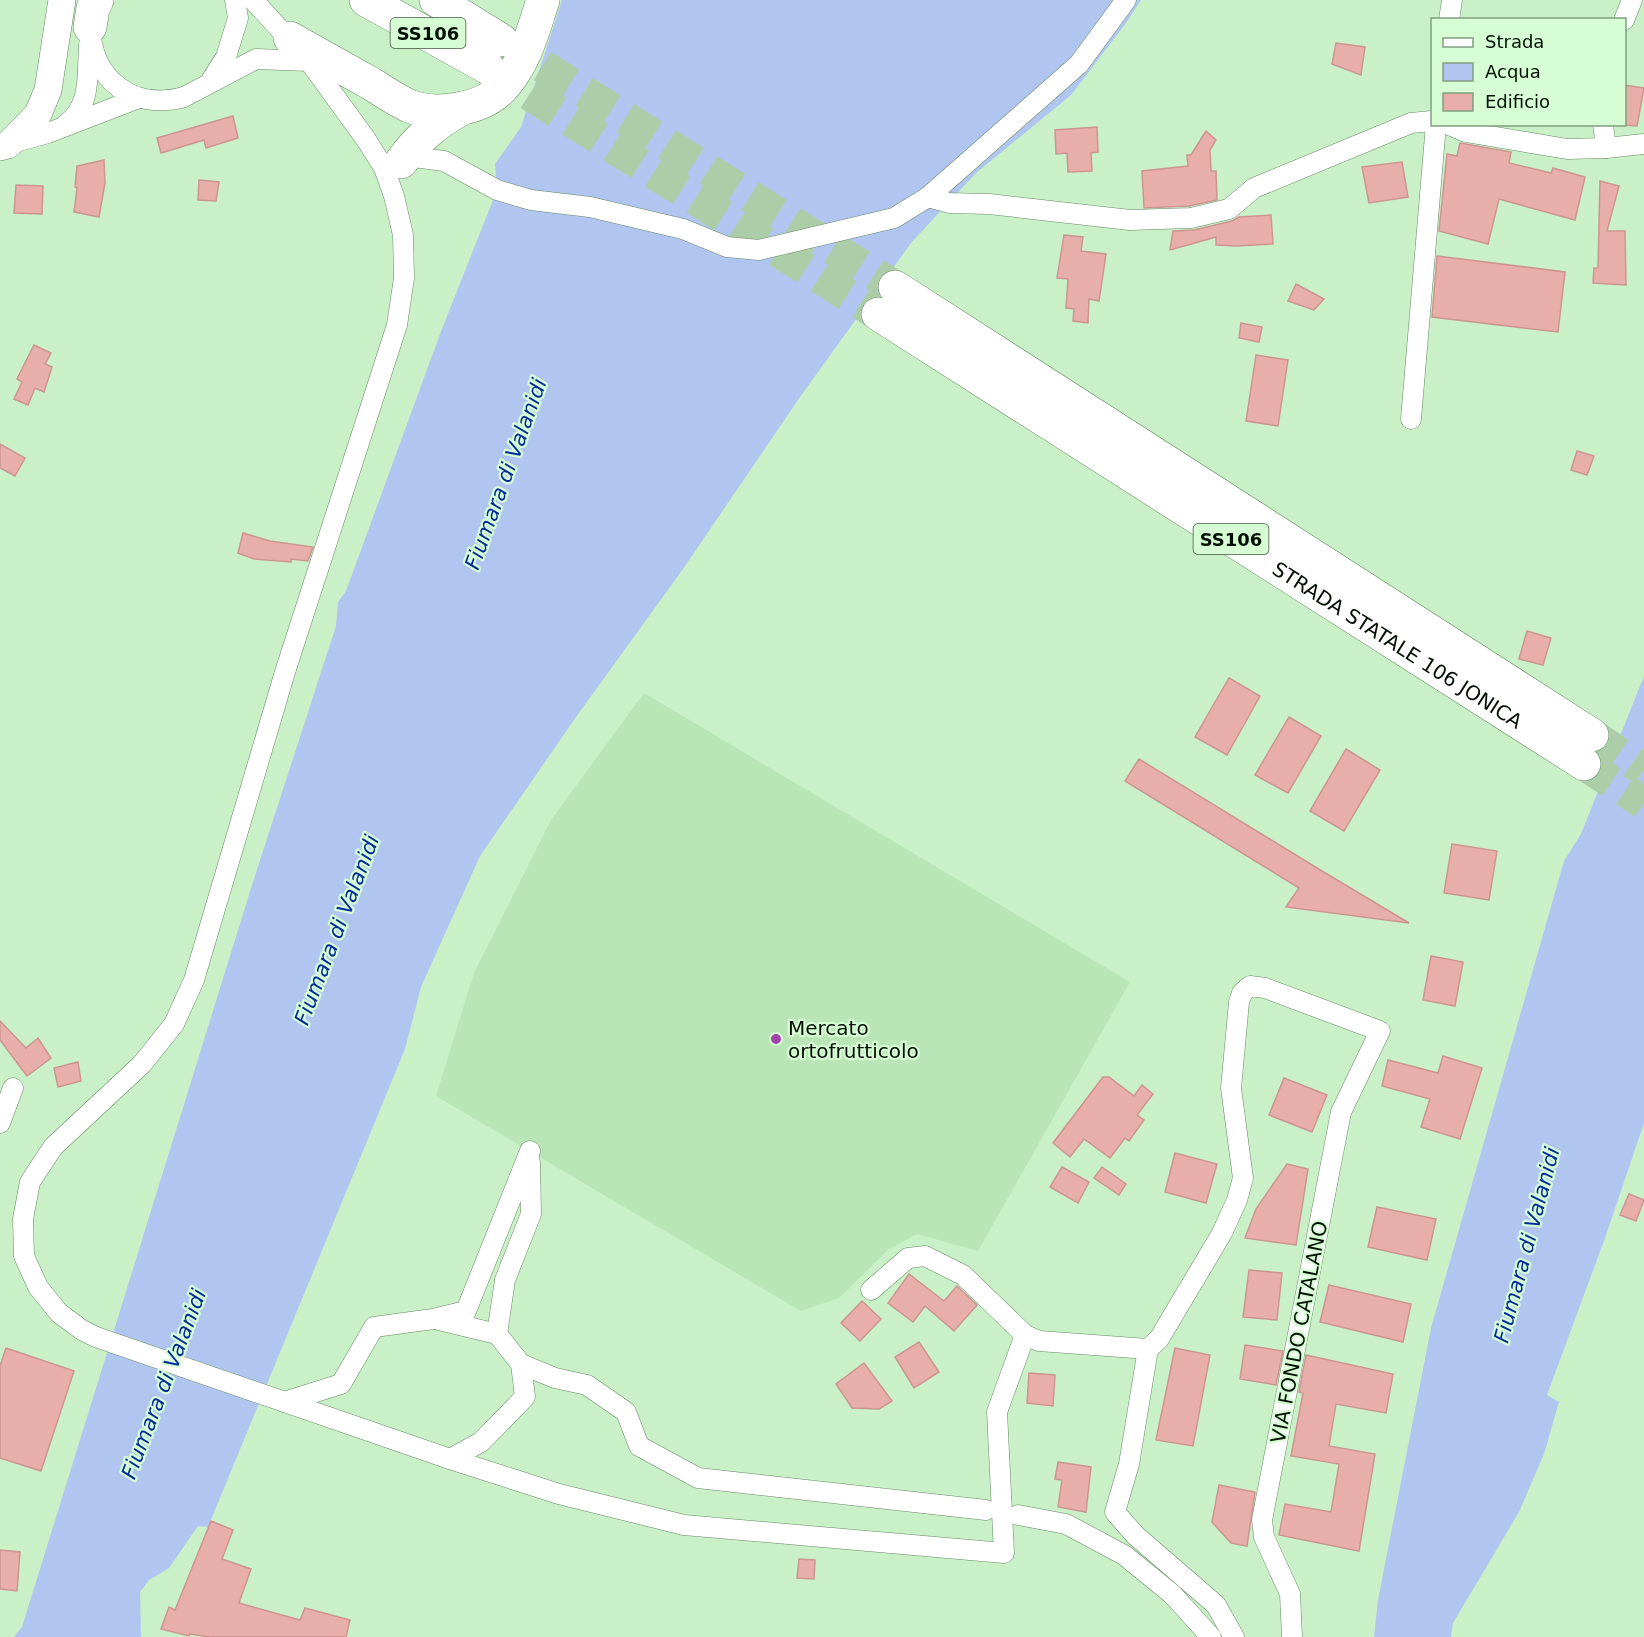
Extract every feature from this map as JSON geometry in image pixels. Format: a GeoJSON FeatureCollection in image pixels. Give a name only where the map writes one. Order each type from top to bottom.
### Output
{"type":"FeatureCollection","features":[{"type":"Feature","properties":{"kind":"highway"},"geometry":{"type":"LineString","coordinates":[[354,0],[437,38]]}},
{"type":"Feature","properties":{"kind":"highway","name":"SS106"},"geometry":{"type":"LineString","coordinates":[[366,0],[437,38],[495,54],[440,2]]}},
{"type":"Feature","properties":{"kind":"highway"},"geometry":{"type":"LineString","coordinates":[[300,50],[411,106],[438,111],[463,108],[484,103],[500,90],[512,75],[530,38],[543,0]]}},
{"type":"Feature","properties":{"kind":"highway"},"geometry":{"type":"LineString","coordinates":[[392,165],[438,122],[463,108]]}},
{"type":"Feature","properties":{"kind":"highway","name":"STRADA STATALE 106 JONICA"},"geometry":{"type":"LineString","coordinates":[[887,301],[1588,750]]}},
{"type":"Feature","properties":{"kind":"street"},"geometry":{"type":"LineString","coordinates":[[49,0],[54,54]]}},
{"type":"Feature","properties":{"kind":"street"},"geometry":{"type":"LineString","coordinates":[[4,146],[38,114],[48,90],[62,0]]}},
{"type":"Feature","properties":{"kind":"street"},"geometry":{"type":"LineString","coordinates":[[206,85],[217,73],[226,57],[238,18],[235,0]]}},
{"type":"Feature","properties":{"kind":"street"},"geometry":{"type":"LineString","coordinates":[[253,0],[300,50],[365,138],[392,165],[394,196],[403,235],[404,279],[397,325],[285,672],[194,980],[174,1024],[142,1064],[53,1147],[30,1182],[22,1219],[24,1256],[38,1287],[59,1313],[96,1337],[559,1494],[684,1525],[1004,1553],[997,1412],[1025,1335]]}},
{"type":"Feature","properties":{"kind":"street"},"geometry":{"type":"LineString","coordinates":[[392,165],[414,157],[444,161],[496,189],[531,200],[590,207],[683,229],[727,247],[759,250],[894,218],[928,197],[1079,64],[1126,0]]}},
{"type":"Feature","properties":{"kind":"street"},"geometry":{"type":"LineString","coordinates":[[1449,18],[1452,0]]}},
{"type":"Feature","properties":{"kind":"street"},"geometry":{"type":"LineString","coordinates":[[1625,18],[1632,0]]}},
{"type":"Feature","properties":{"kind":"street"},"geometry":{"type":"LineString","coordinates":[[93,14],[92,50],[102,71],[118,87],[150,101],[184,98],[256,59],[300,50]]}},
{"type":"Feature","properties":{"kind":"street"},"geometry":{"type":"LineString","coordinates":[[48,134],[70,122],[82,107],[86,95],[93,14]]}},
{"type":"Feature","properties":{"kind":"street"},"geometry":{"type":"LineString","coordinates":[[4,146],[48,134],[139,98]]}},
{"type":"Feature","properties":{"kind":"street"},"geometry":{"type":"LineString","coordinates":[[928,197],[949,203],[989,204],[1130,220],[1191,218],[1229,209],[1254,188],[1412,123],[1431,121]]}},
{"type":"Feature","properties":{"kind":"street"},"geometry":{"type":"LineString","coordinates":[[1411,419],[1436,126]]}},
{"type":"Feature","properties":{"kind":"street"},"geometry":{"type":"LineString","coordinates":[[1452,126],[1466,132],[1567,149],[1644,144]]}},
{"type":"Feature","properties":{"kind":"street"},"geometry":{"type":"LineString","coordinates":[[1604,126],[1606,148]]}},
{"type":"Feature","properties":{"kind":"street","name":"VIA FONDO CATALANO"},"geometry":{"type":"LineString","coordinates":[[1148,1349],[1159,1340],[1222,1233],[1237,1200],[1243,1178],[1231,1088],[1239,1002],[1242,993],[1250,986],[1265,988],[1380,1031],[1341,1112],[1262,1520],[1264,1537],[1290,1593],[1292,1637]]}},
{"type":"Feature","properties":{"kind":"street"},"geometry":{"type":"LineString","coordinates":[[0,1123],[13,1088]]}},
{"type":"Feature","properties":{"kind":"street"},"geometry":{"type":"LineString","coordinates":[[284,1402],[341,1384],[374,1327],[433,1319],[466,1311],[530,1151],[531,1214],[505,1280],[497,1334]]}},
{"type":"Feature","properties":{"kind":"street"},"geometry":{"type":"LineString","coordinates":[[871,1290],[908,1257],[925,1256],[963,1275],[1025,1335],[1039,1341],[1148,1349],[1129,1464],[1115,1512],[1135,1535],[1216,1605],[1234,1637]]}},
{"type":"Feature","properties":{"kind":"street"},"geometry":{"type":"LineString","coordinates":[[433,1319],[497,1334],[521,1364],[555,1378],[587,1385],[626,1412],[639,1446],[698,1478],[986,1510]]}},
{"type":"Feature","properties":{"kind":"street"},"geometry":{"type":"LineString","coordinates":[[450,1458],[481,1442],[525,1397],[521,1364]]}},
{"type":"Feature","properties":{"kind":"street"},"geometry":{"type":"LineString","coordinates":[[1018,1515],[1066,1524],[1124,1555],[1172,1594],[1211,1637]]}},
{"type":"Feature","properties":{"kind":"shaded area","name":"Mercato ortofrutticolo"},"geometry":{"type":"Polygon","coordinates":[[[644,693],[1130,982],[978,1251],[917,1234],[888,1250],[839,1298],[801,1311],[436,1096],[474,973],[551,820],[644,693]]]}},
{"type":"Feature","properties":{"kind":"water","name":"Fiumara di Valanidi"},"geometry":{"type":"Polygon","coordinates":[[[562,0],[1141,0],[1071,95],[976,173],[911,243],[800,397],[683,569],[576,717],[480,856],[421,987],[405,1049],[208,1527],[198,1526],[169,1568],[149,1580],[140,1592],[141,1637],[14,1637],[22,1627],[252,885],[336,626],[338,602],[346,591],[440,334],[497,190],[495,164],[521,127],[562,0]]]}},
{"type":"Feature","properties":{"kind":"water","name":"Fiumara di Valanidi"},"geometry":{"type":"Polygon","coordinates":[[[1644,676],[1644,1123],[1605,1238],[1547,1395],[1559,1402],[1544,1454],[1519,1512],[1453,1623],[1451,1637],[1374,1637],[1378,1600],[1431,1328],[1564,861],[1581,834],[1644,676]]]}},
{"type":"Feature","properties":{"kind":"building"},"geometry":{"type":"Polygon","coordinates":[[[1336,43],[1365,47],[1361,75],[1332,64],[1336,43]]]}},
{"type":"Feature","properties":{"kind":"building"},"geometry":{"type":"Polygon","coordinates":[[[1626,85],[1644,88],[1637,126],[1626,125],[1626,85]]]}},
{"type":"Feature","properties":{"kind":"building"},"geometry":{"type":"Polygon","coordinates":[[[233,116],[238,138],[206,148],[204,140],[161,153],[157,138],[233,116]]]}},
{"type":"Feature","properties":{"kind":"building"},"geometry":{"type":"Polygon","coordinates":[[[1097,127],[1098,152],[1091,153],[1092,171],[1068,172],[1067,153],[1056,154],[1055,130],[1097,127]]]}},
{"type":"Feature","properties":{"kind":"building"},"geometry":{"type":"Polygon","coordinates":[[[1206,131],[1216,140],[1210,150],[1211,171],[1216,171],[1217,200],[1189,206],[1144,208],[1142,171],[1188,166],[1187,155],[1191,155],[1206,131]]]}},
{"type":"Feature","properties":{"kind":"building"},"geometry":{"type":"Polygon","coordinates":[[[1460,143],[1511,152],[1509,163],[1551,173],[1553,168],[1585,177],[1575,220],[1499,199],[1488,244],[1439,231],[1447,154],[1457,156],[1460,143]]]}},
{"type":"Feature","properties":{"kind":"building"},"geometry":{"type":"Polygon","coordinates":[[[104,160],[105,183],[99,217],[74,212],[77,166],[104,160]]]}},
{"type":"Feature","properties":{"kind":"building"},"geometry":{"type":"Polygon","coordinates":[[[1402,162],[1408,197],[1369,203],[1362,167],[1402,162]]]}},
{"type":"Feature","properties":{"kind":"building"},"geometry":{"type":"Polygon","coordinates":[[[199,180],[219,182],[216,201],[198,200],[199,180]]]}},
{"type":"Feature","properties":{"kind":"building"},"geometry":{"type":"Polygon","coordinates":[[[1600,181],[1619,186],[1607,231],[1625,231],[1626,285],[1593,283],[1594,268],[1598,268],[1600,181]]]}},
{"type":"Feature","properties":{"kind":"building"},"geometry":{"type":"Polygon","coordinates":[[[16,185],[43,186],[42,214],[14,213],[16,185]]]}},
{"type":"Feature","properties":{"kind":"building"},"geometry":{"type":"Polygon","coordinates":[[[1271,215],[1273,244],[1216,245],[1216,237],[1170,250],[1173,231],[1194,230],[1232,221],[1239,217],[1271,215]]]}},
{"type":"Feature","properties":{"kind":"building"},"geometry":{"type":"Polygon","coordinates":[[[1064,235],[1083,237],[1081,251],[1106,254],[1099,301],[1089,299],[1088,323],[1073,321],[1074,309],[1066,308],[1068,279],[1057,278],[1064,235]]]}},
{"type":"Feature","properties":{"kind":"building"},"geometry":{"type":"Polygon","coordinates":[[[1437,256],[1565,272],[1558,332],[1432,317],[1437,256]]]}},
{"type":"Feature","properties":{"kind":"building"},"geometry":{"type":"Polygon","coordinates":[[[1296,284],[1324,299],[1314,310],[1288,301],[1296,284]]]}},
{"type":"Feature","properties":{"kind":"building"},"geometry":{"type":"Polygon","coordinates":[[[1241,323],[1262,327],[1259,342],[1239,338],[1241,323]]]}},
{"type":"Feature","properties":{"kind":"building"},"geometry":{"type":"Polygon","coordinates":[[[34,345],[51,353],[45,364],[52,367],[44,392],[35,388],[28,405],[14,399],[22,382],[17,379],[34,345]]]}},
{"type":"Feature","properties":{"kind":"building"},"geometry":{"type":"Polygon","coordinates":[[[1256,355],[1288,360],[1278,426],[1246,421],[1256,355]]]}},
{"type":"Feature","properties":{"kind":"building"},"geometry":{"type":"Polygon","coordinates":[[[0,444],[25,458],[15,476],[0,468],[0,444]]]}},
{"type":"Feature","properties":{"kind":"building"},"geometry":{"type":"Polygon","coordinates":[[[1577,451],[1594,456],[1587,475],[1571,470],[1577,451]]]}},
{"type":"Feature","properties":{"kind":"building"},"geometry":{"type":"Polygon","coordinates":[[[243,533],[270,541],[313,547],[308,561],[254,559],[238,553],[243,533]]]}},
{"type":"Feature","properties":{"kind":"building"},"geometry":{"type":"Polygon","coordinates":[[[1527,631],[1551,638],[1543,665],[1519,659],[1527,631]]]}},
{"type":"Feature","properties":{"kind":"building"},"geometry":{"type":"Polygon","coordinates":[[[1229,678],[1260,696],[1227,755],[1195,737],[1229,678]]]}},
{"type":"Feature","properties":{"kind":"building"},"geometry":{"type":"Polygon","coordinates":[[[1289,717],[1321,736],[1288,793],[1255,775],[1289,717]]]}},
{"type":"Feature","properties":{"kind":"building"},"geometry":{"type":"Polygon","coordinates":[[[1346,749],[1380,770],[1344,831],[1310,811],[1346,749]]]}},
{"type":"Feature","properties":{"kind":"building"},"geometry":{"type":"Polygon","coordinates":[[[1139,759],[1409,923],[1286,907],[1299,888],[1125,781],[1139,759]]]}},
{"type":"Feature","properties":{"kind":"building"},"geometry":{"type":"Polygon","coordinates":[[[1452,844],[1497,851],[1489,900],[1444,893],[1452,844]]]}},
{"type":"Feature","properties":{"kind":"building"},"geometry":{"type":"Polygon","coordinates":[[[1431,956],[1463,962],[1455,1006],[1423,1000],[1431,956]]]}},
{"type":"Feature","properties":{"kind":"building"},"geometry":{"type":"Polygon","coordinates":[[[0,1021],[26,1048],[38,1038],[51,1058],[27,1076],[0,1040],[0,1021]]]}},
{"type":"Feature","properties":{"kind":"building"},"geometry":{"type":"Polygon","coordinates":[[[1443,1056],[1482,1068],[1460,1139],[1421,1127],[1430,1099],[1382,1086],[1388,1060],[1438,1073],[1443,1056]]]}},
{"type":"Feature","properties":{"kind":"building"},"geometry":{"type":"Polygon","coordinates":[[[78,1062],[81,1081],[58,1087],[54,1068],[78,1062]]]}},
{"type":"Feature","properties":{"kind":"building"},"geometry":{"type":"Polygon","coordinates":[[[1103,1077],[1109,1077],[1134,1096],[1142,1085],[1153,1094],[1137,1115],[1144,1120],[1129,1141],[1125,1138],[1110,1158],[1084,1139],[1070,1157],[1053,1143],[1103,1077]]]}},
{"type":"Feature","properties":{"kind":"building"},"geometry":{"type":"Polygon","coordinates":[[[1284,1078],[1327,1095],[1312,1132],[1269,1115],[1284,1078]]]}},
{"type":"Feature","properties":{"kind":"building"},"geometry":{"type":"Polygon","coordinates":[[[1175,1153],[1217,1164],[1206,1203],[1165,1192],[1175,1153]]]}},
{"type":"Feature","properties":{"kind":"building"},"geometry":{"type":"Polygon","coordinates":[[[1287,1164],[1308,1169],[1296,1245],[1245,1238],[1256,1209],[1287,1164]]]}},
{"type":"Feature","properties":{"kind":"building"},"geometry":{"type":"Polygon","coordinates":[[[1062,1167],[1089,1182],[1078,1203],[1050,1187],[1062,1167]]]}},
{"type":"Feature","properties":{"kind":"building"},"geometry":{"type":"Polygon","coordinates":[[[1102,1167],[1126,1184],[1119,1195],[1094,1178],[1102,1167]]]}},
{"type":"Feature","properties":{"kind":"building"},"geometry":{"type":"Polygon","coordinates":[[[1629,1194],[1644,1200],[1636,1221],[1620,1215],[1629,1194]]]}},
{"type":"Feature","properties":{"kind":"building"},"geometry":{"type":"Polygon","coordinates":[[[1377,1207],[1436,1219],[1427,1260],[1368,1247],[1377,1207]]]}},
{"type":"Feature","properties":{"kind":"building"},"geometry":{"type":"Polygon","coordinates":[[[1249,1270],[1282,1273],[1277,1320],[1243,1317],[1249,1270]]]}},
{"type":"Feature","properties":{"kind":"building"},"geometry":{"type":"Polygon","coordinates":[[[909,1274],[944,1301],[957,1286],[977,1305],[954,1331],[925,1306],[913,1322],[888,1303],[909,1274]]]}},
{"type":"Feature","properties":{"kind":"building"},"geometry":{"type":"Polygon","coordinates":[[[1329,1285],[1411,1304],[1403,1342],[1320,1322],[1329,1285]]]}},
{"type":"Feature","properties":{"kind":"building"},"geometry":{"type":"Polygon","coordinates":[[[862,1301],[881,1319],[860,1341],[841,1323],[862,1301]]]}},
{"type":"Feature","properties":{"kind":"building"},"geometry":{"type":"Polygon","coordinates":[[[919,1342],[939,1372],[914,1388],[895,1357],[919,1342]]]}},
{"type":"Feature","properties":{"kind":"building"},"geometry":{"type":"Polygon","coordinates":[[[1245,1345],[1283,1351],[1276,1385],[1240,1379],[1245,1345]]]}},
{"type":"Feature","properties":{"kind":"building"},"geometry":{"type":"Polygon","coordinates":[[[6,1348],[74,1371],[41,1471],[0,1458],[0,1366],[6,1348]]]}},
{"type":"Feature","properties":{"kind":"building"},"geometry":{"type":"Polygon","coordinates":[[[1175,1348],[1210,1355],[1193,1446],[1156,1440],[1175,1348]]]}},
{"type":"Feature","properties":{"kind":"building"},"geometry":{"type":"Polygon","coordinates":[[[1306,1355],[1393,1374],[1386,1413],[1336,1404],[1329,1446],[1375,1454],[1359,1551],[1279,1535],[1285,1504],[1331,1512],[1339,1464],[1291,1456],[1303,1393],[1299,1392],[1306,1355]]]}},
{"type":"Feature","properties":{"kind":"building"},"geometry":{"type":"Polygon","coordinates":[[[864,1363],[892,1401],[879,1409],[852,1408],[836,1384],[864,1363]]]}},
{"type":"Feature","properties":{"kind":"building"},"geometry":{"type":"Polygon","coordinates":[[[1029,1373],[1055,1375],[1053,1406],[1027,1403],[1029,1373]]]}},
{"type":"Feature","properties":{"kind":"building"},"geometry":{"type":"Polygon","coordinates":[[[1058,1462],[1091,1467],[1086,1512],[1058,1507],[1062,1480],[1055,1479],[1058,1462]]]}},
{"type":"Feature","properties":{"kind":"building"},"geometry":{"type":"Polygon","coordinates":[[[1219,1485],[1255,1492],[1247,1546],[1231,1543],[1212,1522],[1219,1485]]]}},
{"type":"Feature","properties":{"kind":"building"},"geometry":{"type":"Polygon","coordinates":[[[211,1521],[233,1530],[222,1559],[251,1569],[239,1603],[300,1620],[305,1608],[350,1620],[346,1637],[210,1637],[190,1634],[189,1636],[161,1629],[169,1607],[175,1610],[211,1521]]]}},
{"type":"Feature","properties":{"kind":"building"},"geometry":{"type":"Polygon","coordinates":[[[0,1550],[20,1552],[17,1591],[0,1589],[0,1550]]]}},
{"type":"Feature","properties":{"kind":"building"},"geometry":{"type":"Polygon","coordinates":[[[799,1559],[815,1560],[814,1579],[797,1578],[799,1559]]]}},
{"type":"Feature","properties":{"kind":"tunnel"},"geometry":{"type":"LineString","coordinates":[[501,40],[895,287]]}},
{"type":"Feature","properties":{"kind":"tunnel"},"geometry":{"type":"LineString","coordinates":[[488,68],[878,314]]}},
{"type":"Feature","properties":{"kind":"tunnel"},"geometry":{"type":"LineString","coordinates":[[1592,735],[1644,770]]}},
{"type":"Feature","properties":{"kind":"tunnel"},"geometry":{"type":"LineString","coordinates":[[1584,764],[1644,803]]}},
{"type":"Feature","properties":{"kind":"place","name":"Mercato ortofrutticolo"},"geometry":{"type":"Point","coordinates":[776,1039]}}]}
